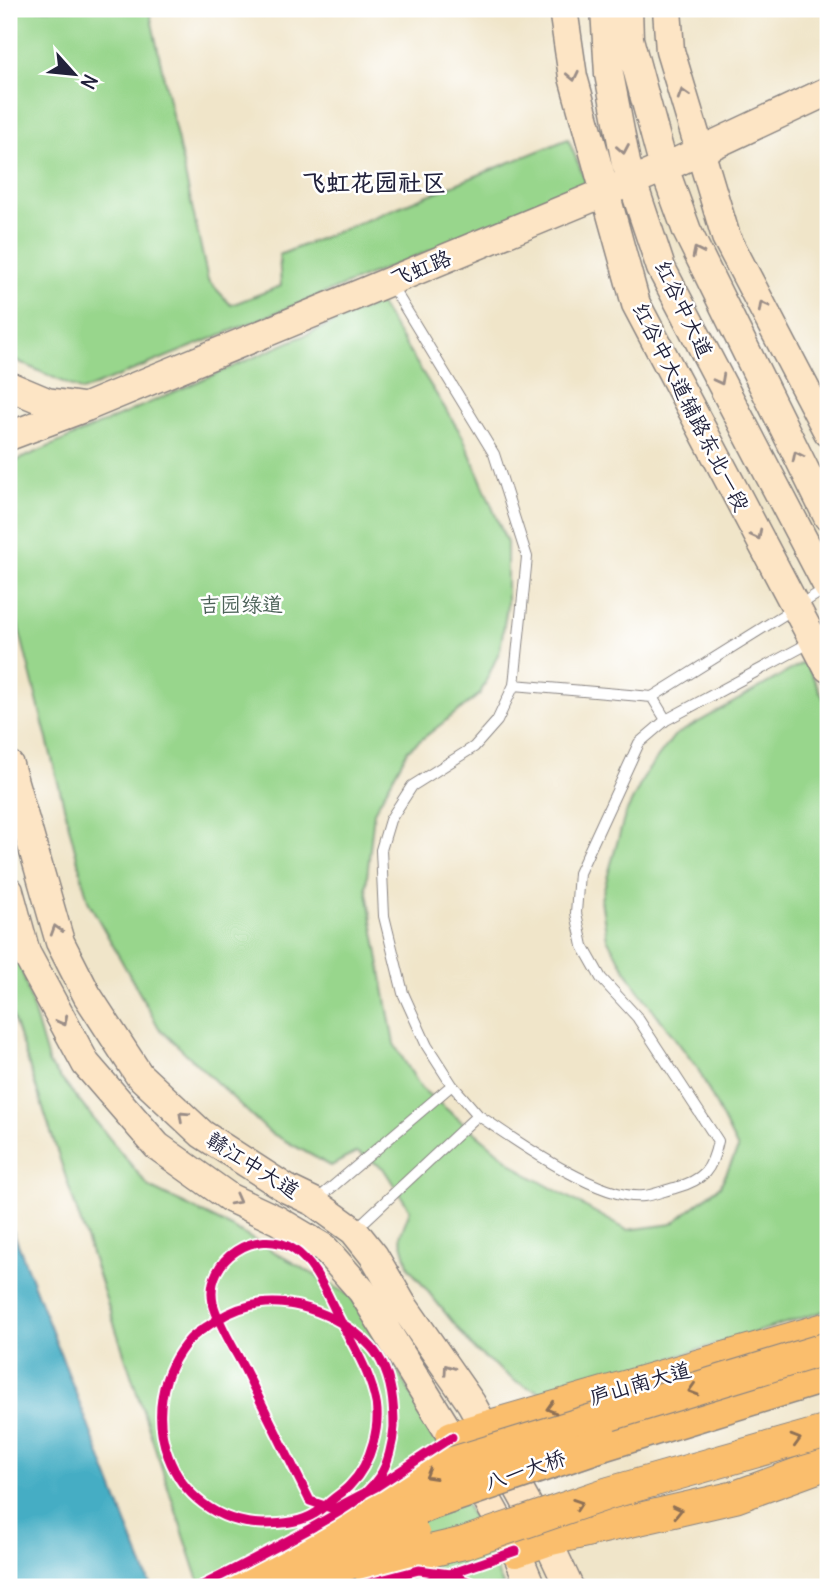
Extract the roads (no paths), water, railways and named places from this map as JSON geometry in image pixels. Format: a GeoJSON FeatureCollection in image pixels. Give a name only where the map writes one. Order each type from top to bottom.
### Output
{"type":"FeatureCollection","features":[{"type":"Feature","properties":{"kind":"highway","name":"八一大桥"},"geometry":{"type":"LineString","coordinates":[[290,1577],[431,1503],[603,1443],[828,1374]]}},
{"type":"Feature","properties":{"kind":"highway","name":"八一大桥"},"geometry":{"type":"LineString","coordinates":[[230,1587],[290,1577],[593,1470],[828,1398]]}},
{"type":"Feature","properties":{"kind":"main road","name":"红谷中大道辅路东北一段"},"geometry":{"type":"LineString","coordinates":[[563,9],[573,77],[635,304],[796,607],[821,636],[828,668]]}},
{"type":"Feature","properties":{"kind":"main road","name":"红谷中大道"},"geometry":{"type":"LineString","coordinates":[[605,9],[609,74],[625,163],[661,268],[828,587]]}},
{"type":"Feature","properties":{"kind":"main road","name":"红谷中大道"},"geometry":{"type":"LineString","coordinates":[[628,9],[629,39],[664,168],[687,231],[828,517]]}},
{"type":"Feature","properties":{"kind":"main road"},"geometry":{"type":"LineString","coordinates":[[667,9],[670,51],[726,237],[828,432]]}},
{"type":"Feature","properties":{"kind":"main road","name":"飞虹路"},"geometry":{"type":"LineString","coordinates":[[9,436],[86,407],[664,168],[828,91]]}},
{"type":"Feature","properties":{"kind":"main road"},"geometry":{"type":"LineString","coordinates":[[9,386],[47,402],[86,407]]}},
{"type":"Feature","properties":{"kind":"main road","name":"赣江中大道"},"geometry":{"type":"LineString","coordinates":[[9,765],[60,942],[87,995],[139,1075],[202,1134],[257,1171],[314,1202],[354,1231],[374,1256],[402,1304],[485,1427],[547,1540],[569,1587]]}},
{"type":"Feature","properties":{"kind":"main road","name":"赣江中大道"},"geometry":{"type":"LineString","coordinates":[[9,891],[26,953],[86,1064],[157,1146],[230,1198],[277,1220],[324,1248],[362,1291],[452,1437],[516,1551],[531,1587]]}},
{"type":"Feature","properties":{"kind":"main road","name":"庐山南大道"},"geometry":{"type":"LineString","coordinates":[[452,1437],[828,1328]]}},
{"type":"Feature","properties":{"kind":"main road"},"geometry":{"type":"LineString","coordinates":[[290,1577],[449,1464],[828,1348]]}},
{"type":"Feature","properties":{"kind":"main road"},"geometry":{"type":"LineString","coordinates":[[290,1577],[464,1543],[609,1493],[828,1431]]}},
{"type":"Feature","properties":{"kind":"main road"},"geometry":{"type":"LineString","coordinates":[[516,1551],[547,1540],[735,1497],[828,1463]]}},
{"type":"Feature","properties":{"kind":"lane"},"geometry":{"type":"LineString","coordinates":[[390,281],[494,454],[527,557],[514,685],[497,721],[474,747],[412,786],[390,820],[381,850],[384,916],[403,993],[427,1046],[453,1085],[478,1115],[529,1150],[600,1189],[642,1197],[692,1183],[713,1164],[718,1141],[637,1017],[601,978],[583,946],[576,913],[579,873],[639,743],[666,720],[821,636]]}},
{"type":"Feature","properties":{"kind":"lane"},"geometry":{"type":"LineString","coordinates":[[514,685],[652,696],[828,587]]}},
{"type":"Feature","properties":{"kind":"lane"},"geometry":{"type":"LineString","coordinates":[[652,696],[666,720]]}},
{"type":"Feature","properties":{"kind":"lane"},"geometry":{"type":"LineString","coordinates":[[314,1202],[453,1085]]}},
{"type":"Feature","properties":{"kind":"lane"},"geometry":{"type":"LineString","coordinates":[[354,1231],[478,1115]]}},
{"type":"Feature","properties":{"kind":"water"},"geometry":{"type":"Polygon","coordinates":[[[9,1221],[151,1587],[9,1587],[9,1221]]]}},
{"type":"Feature","properties":{"kind":"district","name":"飞虹花园社区"},"geometry":{"type":"Point","coordinates":[374,182]}},
{"type":"Feature","properties":{"kind":"park label","name":"吉园绿道"},"geometry":{"type":"Point","coordinates":[241,604]}}]}
